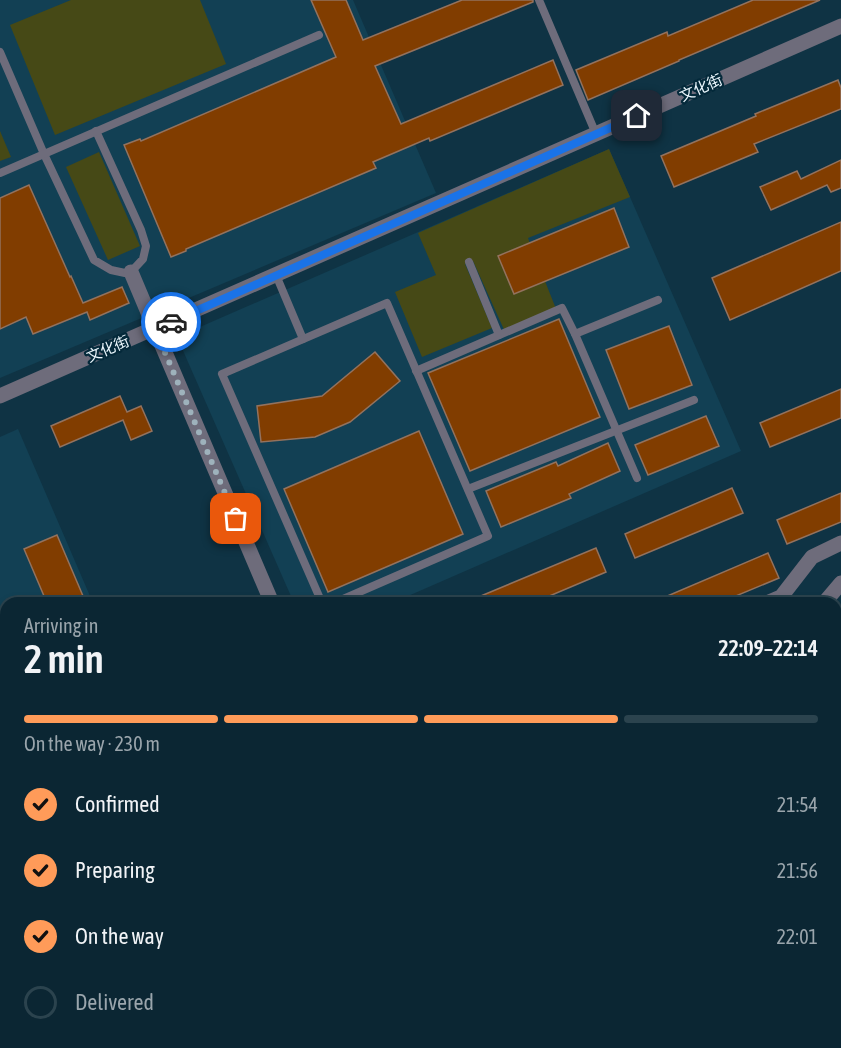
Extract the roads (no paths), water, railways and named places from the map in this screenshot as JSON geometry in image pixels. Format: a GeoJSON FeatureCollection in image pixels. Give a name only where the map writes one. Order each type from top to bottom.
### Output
{"type":"FeatureCollection","features":[{"type":"Feature","properties":{"kind":"street","name":"文化街"},"geometry":{"type":"LineString","coordinates":[[0,396],[841,26]]}},
{"type":"Feature","properties":{"kind":"street"},"geometry":{"type":"LineString","coordinates":[[131,272],[269,597]]}},
{"type":"Feature","properties":{"kind":"street"},"geometry":{"type":"LineString","coordinates":[[782,597],[812,557],[841,543]]}},
{"type":"Feature","properties":{"kind":"street"},"geometry":{"type":"LineString","coordinates":[[829,597],[841,583]]}},
{"type":"Feature","properties":{"kind":"lane"},"geometry":{"type":"LineString","coordinates":[[539,0],[596,134]]}},
{"type":"Feature","properties":{"kind":"lane"},"geometry":{"type":"LineString","coordinates":[[0,173],[319,35]]}},
{"type":"Feature","properties":{"kind":"lane"},"geometry":{"type":"LineString","coordinates":[[0,51],[44,154],[94,260],[111,270],[131,272],[143,259],[146,246],[96,131]]}},
{"type":"Feature","properties":{"kind":"lane"},"geometry":{"type":"LineString","coordinates":[[469,262],[499,335]]}},
{"type":"Feature","properties":{"kind":"lane"},"geometry":{"type":"LineString","coordinates":[[276,275],[303,339]]}},
{"type":"Feature","properties":{"kind":"lane"},"geometry":{"type":"LineString","coordinates":[[575,334],[658,300]]}},
{"type":"Feature","properties":{"kind":"lane"},"geometry":{"type":"LineString","coordinates":[[319,597],[222,374],[387,303],[488,536],[348,597]]}},
{"type":"Feature","properties":{"kind":"lane"},"geometry":{"type":"LineString","coordinates":[[416,371],[562,308],[637,478]]}},
{"type":"Feature","properties":{"kind":"lane"},"geometry":{"type":"LineString","coordinates":[[468,489],[694,400]]}}]}
